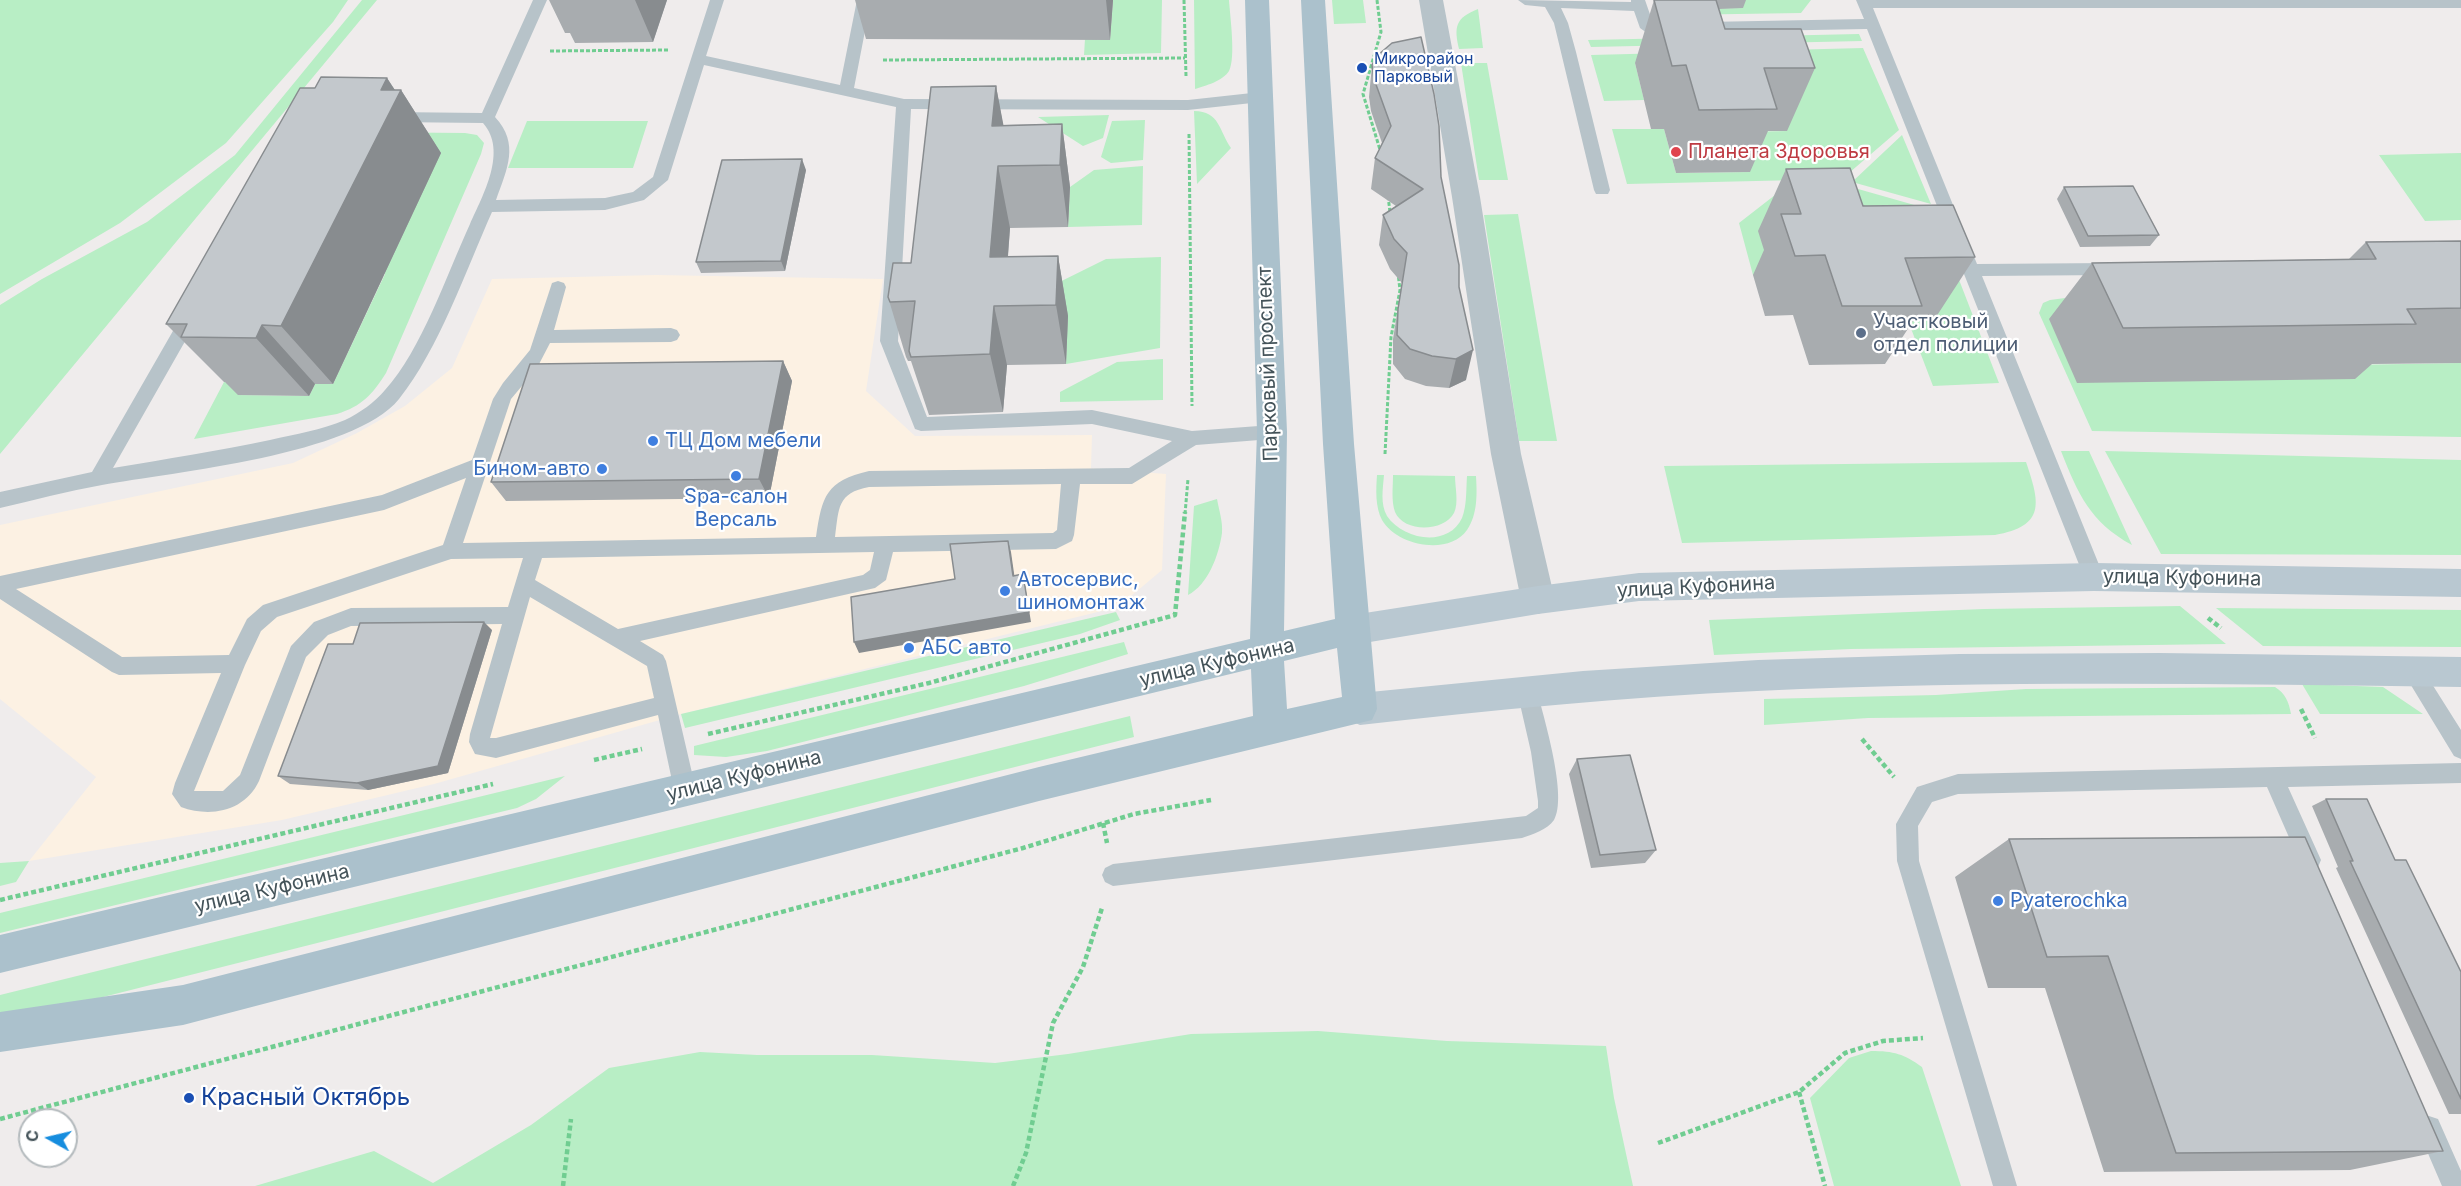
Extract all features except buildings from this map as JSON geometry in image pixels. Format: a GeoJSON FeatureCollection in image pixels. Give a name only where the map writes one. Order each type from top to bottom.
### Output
{"type":"FeatureCollection","features":[{"type":"Feature","properties":{"kind":"main road","name":"Парковый проспект"},"geometry":{"type":"LineString","coordinates":[[1257,0],[1272,432],[1267,651],[1271,728]]}},
{"type":"Feature","properties":{"kind":"main road"},"geometry":{"type":"LineString","coordinates":[[1313,0],[1352,630],[1360,709]]}},
{"type":"Feature","properties":{"kind":"main road","name":"улица Куфонина"},"geometry":{"type":"LineString","coordinates":[[0,954],[1352,630],[1538,600],[1639,587],[2094,577],[2461,583]]}},
{"type":"Feature","properties":{"kind":"main road"},"geometry":{"type":"LineString","coordinates":[[0,1032],[183,1005],[1039,784],[1360,709],[1527,691],[1659,681],[1903,670],[2160,667],[2461,672]]}},
{"type":"Feature","properties":{"kind":"street"},"geometry":{"type":"LineString","coordinates":[[1431,0],[1466,197],[1506,454],[1538,600]]}},
{"type":"Feature","properties":{"kind":"lane"},"geometry":{"type":"LineString","coordinates":[[488,118],[540,0]]}},
{"type":"Feature","properties":{"kind":"lane"},"geometry":{"type":"LineString","coordinates":[[486,206],[605,204],[638,196],[660,180],[717,0]]}},
{"type":"Feature","properties":{"kind":"lane"},"geometry":{"type":"LineString","coordinates":[[846,91],[864,0]]}},
{"type":"Feature","properties":{"kind":"lane"},"geometry":{"type":"LineString","coordinates":[[1525,0],[1579,6],[1639,3],[1647,28],[1871,24]]}},
{"type":"Feature","properties":{"kind":"lane"},"geometry":{"type":"LineString","coordinates":[[2094,577],[1863,1],[2461,3]]}},
{"type":"Feature","properties":{"kind":"lane"},"geometry":{"type":"LineString","coordinates":[[1551,4],[1561,23],[1569,52],[1602,190]]}},
{"type":"Feature","properties":{"kind":"lane"},"geometry":{"type":"LineString","coordinates":[[700,54],[904,104],[1188,105],[1261,97]]}},
{"type":"Feature","properties":{"kind":"lane"},"geometry":{"type":"LineString","coordinates":[[904,104],[889,341],[921,424],[1092,417],[1192,438],[1272,432]]}},
{"type":"Feature","properties":{"kind":"lane"},"geometry":{"type":"LineString","coordinates":[[0,500],[98,478],[249,452],[317,437],[353,424],[376,410],[392,395],[418,358],[486,206],[498,173],[502,150],[499,131],[488,118],[372,118]]}},
{"type":"Feature","properties":{"kind":"lane"},"geometry":{"type":"LineString","coordinates":[[1970,270],[2133,269]]}},
{"type":"Feature","properties":{"kind":"lane"},"geometry":{"type":"LineString","coordinates":[[451,550],[508,387],[533,360],[558,287]]}},
{"type":"Feature","properties":{"kind":"lane"},"geometry":{"type":"LineString","coordinates":[[98,478],[202,296]]}},
{"type":"Feature","properties":{"kind":"lane"},"geometry":{"type":"LineString","coordinates":[[542,337],[671,335]]}},
{"type":"Feature","properties":{"kind":"lane"},"geometry":{"type":"LineString","coordinates":[[824,545],[830,507],[835,492],[851,482],[869,479],[1132,476],[1192,438]]}},
{"type":"Feature","properties":{"kind":"lane"},"geometry":{"type":"LineString","coordinates":[[0,584],[384,502],[480,465]]}},
{"type":"Feature","properties":{"kind":"lane"},"geometry":{"type":"LineString","coordinates":[[515,615],[351,617],[329,622],[312,634],[298,652],[248,781],[240,794],[230,800],[220,801],[189,800],[183,794],[235,664],[254,625],[270,611],[451,550],[1056,541],[1065,535],[1067,529],[1071,476]]}},
{"type":"Feature","properties":{"kind":"lane"},"geometry":{"type":"LineString","coordinates":[[616,638],[868,582],[879,574],[885,545]]}},
{"type":"Feature","properties":{"kind":"lane"},"geometry":{"type":"LineString","coordinates":[[535,550],[480,734],[478,742],[482,747],[495,748],[665,704]]}},
{"type":"Feature","properties":{"kind":"lane"},"geometry":{"type":"LineString","coordinates":[[524,584],[656,661],[685,790]]}},
{"type":"Feature","properties":{"kind":"lane"},"geometry":{"type":"LineString","coordinates":[[0,589],[120,666],[235,664]]}},
{"type":"Feature","properties":{"kind":"lane"},"geometry":{"type":"LineString","coordinates":[[2413,671],[2461,749]]}},
{"type":"Feature","properties":{"kind":"lane"},"geometry":{"type":"LineString","coordinates":[[1113,875],[1522,828],[1539,821],[1548,809],[1547,784],[1527,691]]}},
{"type":"Feature","properties":{"kind":"lane"},"geometry":{"type":"LineString","coordinates":[[2005,1186],[1908,861],[1907,824],[1925,794],[1958,784],[2461,773]]}},
{"type":"Feature","properties":{"kind":"lane"},"geometry":{"type":"LineString","coordinates":[[2273,777],[2321,885]]}},
{"type":"Feature","properties":{"kind":"lane"},"geometry":{"type":"LineString","coordinates":[[2422,1111],[2455,1186]]}},
{"type":"Feature","properties":{"kind":"path"},"geometry":{"type":"LineString","coordinates":[[1175,615],[1192,438],[1188,105],[1184,0]]}},
{"type":"Feature","properties":{"kind":"path"},"geometry":{"type":"LineString","coordinates":[[1377,0],[1380,32],[1364,94],[1383,159]]}},
{"type":"Feature","properties":{"kind":"path"},"geometry":{"type":"LineString","coordinates":[[517,51],[700,54]]}},
{"type":"Feature","properties":{"kind":"path"},"geometry":{"type":"LineString","coordinates":[[852,60],[1185,58]]}},
{"type":"Feature","properties":{"kind":"path"},"geometry":{"type":"LineString","coordinates":[[1388,195],[1391,219]]}},
{"type":"Feature","properties":{"kind":"path"},"geometry":{"type":"LineString","coordinates":[[1390,207],[1395,206]]}},
{"type":"Feature","properties":{"kind":"path"},"geometry":{"type":"LineString","coordinates":[[1385,454],[1391,337],[1400,290],[1397,266]]}},
{"type":"Feature","properties":{"kind":"path"},"geometry":{"type":"LineString","coordinates":[[2300,707],[2315,738]]}},
{"type":"Feature","properties":{"kind":"path"},"geometry":{"type":"LineString","coordinates":[[1862,739],[1898,782],[1925,794]]}},
{"type":"Feature","properties":{"kind":"path"},"geometry":{"type":"LineString","coordinates":[[0,1119],[1023,848],[1134,814],[1211,800]]}},
{"type":"Feature","properties":{"kind":"path"},"geometry":{"type":"LineString","coordinates":[[1013,1186],[1026,1153],[1053,1023],[1083,967],[1113,875],[1103,823]]}},
{"type":"Feature","properties":{"kind":"path"},"geometry":{"type":"LineString","coordinates":[[1658,1143],[1799,1092],[1845,1053],[1864,1046],[1883,1041],[1960,1035]]}},
{"type":"Feature","properties":{"kind":"path"},"geometry":{"type":"LineString","coordinates":[[1799,1092],[1825,1186]]}},
{"type":"Feature","properties":{"kind":"path"},"geometry":{"type":"LineString","coordinates":[[563,1186],[571,1119]]}},
{"type":"Feature","properties":{"kind":"shaded area"},"geometry":{"type":"Polygon","coordinates":[[[656,275],[883,279],[866,391],[915,436],[1092,435],[1091,468],[1166,474],[1162,570],[1118,607],[681,714],[434,784],[282,820],[29,861],[96,777],[0,699],[0,525],[293,463],[357,433],[405,406],[452,368],[492,279],[656,275]]]}},
{"type":"Feature","properties":{"kind":"green space"},"geometry":{"type":"Polygon","coordinates":[[[0,0],[348,0],[333,22],[226,143],[120,223],[0,294],[0,0]]]}},
{"type":"Feature","properties":{"kind":"green space"},"geometry":{"type":"Polygon","coordinates":[[[362,0],[377,0],[0,454],[0,305],[42,279],[147,222],[235,155],[362,0]]]}},
{"type":"Feature","properties":{"kind":"green space"},"geometry":{"type":"Polygon","coordinates":[[[1113,0],[1162,0],[1161,53],[1084,55],[1085,39],[1110,39],[1113,0]]]}},
{"type":"Feature","properties":{"kind":"green space"},"geometry":{"type":"Polygon","coordinates":[[[1194,0],[1229,0],[1232,47],[1231,65],[1226,75],[1214,83],[1195,89],[1194,0]]]}},
{"type":"Feature","properties":{"kind":"green space"},"geometry":{"type":"Polygon","coordinates":[[[1332,0],[1363,0],[1366,23],[1334,24],[1332,0]]]}},
{"type":"Feature","properties":{"kind":"green space"},"geometry":{"type":"Polygon","coordinates":[[[1741,0],[1811,0],[1801,13],[1674,15],[1673,9],[1743,8],[1741,0]]]}},
{"type":"Feature","properties":{"kind":"green space"},"geometry":{"type":"Polygon","coordinates":[[[1478,9],[1483,48],[1459,49],[1458,24],[1470,12],[1478,9]]]}},
{"type":"Feature","properties":{"kind":"green space"},"geometry":{"type":"Polygon","coordinates":[[[1859,34],[1862,41],[1591,47],[1588,40],[1859,34]]]}},
{"type":"Feature","properties":{"kind":"green space"},"geometry":{"type":"Polygon","coordinates":[[[1863,48],[1899,130],[1842,179],[1627,184],[1612,129],[1664,129],[1676,173],[1750,172],[1738,132],[1787,131],[1635,63],[1644,100],[1604,101],[1591,55],[1863,48]]]}},
{"type":"Feature","properties":{"kind":"green space"},"geometry":{"type":"Polygon","coordinates":[[[1461,63],[1487,63],[1508,180],[1479,180],[1461,63]]]}},
{"type":"Feature","properties":{"kind":"green space"},"geometry":{"type":"Polygon","coordinates":[[[1194,111],[1209,114],[1214,118],[1231,148],[1197,184],[1194,111]]]}},
{"type":"Feature","properties":{"kind":"green space"},"geometry":{"type":"Polygon","coordinates":[[[1109,115],[1103,138],[1083,146],[1038,117],[1109,115]]]}},
{"type":"Feature","properties":{"kind":"green space"},"geometry":{"type":"Polygon","coordinates":[[[1145,120],[1143,160],[1111,163],[1101,157],[1112,121],[1145,120]]]}},
{"type":"Feature","properties":{"kind":"green space"},"geometry":{"type":"Polygon","coordinates":[[[527,121],[648,121],[633,168],[508,168],[527,121]]]}},
{"type":"Feature","properties":{"kind":"green space"},"geometry":{"type":"Polygon","coordinates":[[[355,132],[465,133],[477,135],[484,143],[386,373],[366,399],[337,414],[194,439],[224,382],[244,383],[239,395],[309,396],[315,384],[333,384],[385,274],[355,132]]]}},
{"type":"Feature","properties":{"kind":"green space"},"geometry":{"type":"Polygon","coordinates":[[[1902,135],[1931,204],[1852,182],[1902,135]]]}},
{"type":"Feature","properties":{"kind":"green space"},"geometry":{"type":"Polygon","coordinates":[[[2461,153],[2461,220],[2425,221],[2379,155],[2461,153]]]}},
{"type":"Feature","properties":{"kind":"green space"},"geometry":{"type":"Polygon","coordinates":[[[1143,166],[1142,225],[1068,227],[1070,187],[1094,170],[1143,166]]]}},
{"type":"Feature","properties":{"kind":"green space"},"geometry":{"type":"Polygon","coordinates":[[[1844,185],[1932,210],[1999,383],[1933,386],[1907,318],[1935,317],[1759,231],[1772,275],[1753,275],[1739,223],[1784,188],[1844,185]]]}},
{"type":"Feature","properties":{"kind":"green space"},"geometry":{"type":"Polygon","coordinates":[[[1518,214],[1557,441],[1519,441],[1484,215],[1518,214]]]}},
{"type":"Feature","properties":{"kind":"green space"},"geometry":{"type":"Polygon","coordinates":[[[1161,257],[1160,348],[1066,364],[1067,316],[1003,310],[1106,259],[1161,257]]]}},
{"type":"Feature","properties":{"kind":"green space"},"geometry":{"type":"Polygon","coordinates":[[[2110,292],[2347,365],[2461,363],[2461,437],[2092,431],[2039,313],[2043,303],[2050,300],[2110,292]]]}},
{"type":"Feature","properties":{"kind":"green space"},"geometry":{"type":"Polygon","coordinates":[[[1163,359],[1163,400],[1060,402],[1060,392],[1117,362],[1163,359]]]}},
{"type":"Feature","properties":{"kind":"green space"},"geometry":{"type":"Polygon","coordinates":[[[2061,451],[2089,451],[2132,545],[2106,527],[2087,505],[2073,481],[2061,451]]]}},
{"type":"Feature","properties":{"kind":"green space"},"geometry":{"type":"Polygon","coordinates":[[[2105,451],[2461,460],[2461,555],[2161,554],[2105,451]]]}},
{"type":"Feature","properties":{"kind":"green space"},"geometry":{"type":"Polygon","coordinates":[[[2026,462],[2034,489],[2035,510],[2031,519],[2012,531],[1995,535],[1682,543],[1664,466],[2026,462]]]}},
{"type":"Feature","properties":{"kind":"green space"},"geometry":{"type":"Polygon","coordinates":[[[1377,475],[1384,475],[1383,501],[1387,516],[1404,531],[1425,537],[1447,534],[1455,528],[1464,513],[1467,476],[1476,476],[1476,503],[1471,524],[1459,538],[1436,545],[1423,544],[1399,536],[1389,529],[1380,515],[1376,498],[1377,475]]]}},
{"type":"Feature","properties":{"kind":"green space"},"geometry":{"type":"Polygon","coordinates":[[[1393,475],[1455,476],[1457,500],[1454,513],[1442,524],[1433,527],[1415,527],[1407,524],[1395,512],[1393,475]]]}},
{"type":"Feature","properties":{"kind":"green space"},"geometry":{"type":"Polygon","coordinates":[[[1217,499],[1222,529],[1218,551],[1207,577],[1188,595],[1194,506],[1217,499]]]}},
{"type":"Feature","properties":{"kind":"green space"},"geometry":{"type":"Polygon","coordinates":[[[2180,606],[2226,644],[1851,649],[1714,655],[1709,620],[1984,609],[2180,606]]]}},
{"type":"Feature","properties":{"kind":"green space"},"geometry":{"type":"Polygon","coordinates":[[[2216,608],[2461,610],[2461,647],[2263,646],[2216,608]]]}},
{"type":"Feature","properties":{"kind":"green space"},"geometry":{"type":"Polygon","coordinates":[[[1116,612],[1120,620],[1080,634],[685,728],[681,714],[1116,612]]]}},
{"type":"Feature","properties":{"kind":"green space"},"geometry":{"type":"Polygon","coordinates":[[[1124,642],[1128,654],[1024,686],[767,751],[726,757],[694,755],[694,746],[1124,642]]]}},
{"type":"Feature","properties":{"kind":"green space"},"geometry":{"type":"Polygon","coordinates":[[[2302,684],[2383,687],[2423,714],[2320,714],[2302,684]]]}},
{"type":"Feature","properties":{"kind":"green space"},"geometry":{"type":"Polygon","coordinates":[[[2275,687],[2286,698],[2291,714],[1868,718],[1764,725],[1764,699],[1936,695],[2026,689],[2275,687]]]}},
{"type":"Feature","properties":{"kind":"green space"},"geometry":{"type":"Polygon","coordinates":[[[1130,716],[1134,737],[0,1023],[0,995],[1130,716]]]}},
{"type":"Feature","properties":{"kind":"green space"},"geometry":{"type":"Polygon","coordinates":[[[565,776],[536,799],[517,808],[0,933],[0,913],[565,776]]]}},
{"type":"Feature","properties":{"kind":"green space"},"geometry":{"type":"Polygon","coordinates":[[[29,861],[16,882],[0,886],[0,863],[29,861]]]}},
{"type":"Feature","properties":{"kind":"green space"},"geometry":{"type":"Polygon","coordinates":[[[1318,1031],[1447,1041],[1606,1046],[1614,1098],[1633,1186],[255,1186],[374,1151],[433,1183],[531,1125],[609,1068],[700,1052],[757,1055],[872,1055],[995,1063],[1191,1034],[1318,1031]]]}},
{"type":"Feature","properties":{"kind":"green space"},"geometry":{"type":"Polygon","coordinates":[[[1871,1051],[1898,1054],[1922,1067],[1961,1186],[1834,1186],[1810,1098],[1849,1058],[1871,1051]]]}},
{"type":"Feature","properties":{"kind":"place","name":"Микрорайон Парковый"},"geometry":{"type":"Point","coordinates":[1362,68]}},
{"type":"Feature","properties":{"kind":"place","name":"Планета Здоровья"},"geometry":{"type":"Point","coordinates":[1676,152]}},
{"type":"Feature","properties":{"kind":"place","name":"Участковый отдел полиции"},"geometry":{"type":"Point","coordinates":[1861,333]}},
{"type":"Feature","properties":{"kind":"place","name":"ТЦ Дом мебели"},"geometry":{"type":"Point","coordinates":[653,441]}},
{"type":"Feature","properties":{"kind":"place","name":"Бином-авто"},"geometry":{"type":"Point","coordinates":[602,469]}},
{"type":"Feature","properties":{"kind":"place","name":"Spa-салон Версаль"},"geometry":{"type":"Point","coordinates":[736,476]}},
{"type":"Feature","properties":{"kind":"place","name":"Автосервис, шиномонтаж"},"geometry":{"type":"Point","coordinates":[1005,591]}},
{"type":"Feature","properties":{"kind":"place","name":"АБС авто"},"geometry":{"type":"Point","coordinates":[909,648]}},
{"type":"Feature","properties":{"kind":"place","name":"Pyaterochka"},"geometry":{"type":"Point","coordinates":[1998,901]}},
{"type":"Feature","properties":{"kind":"place","name":"Красный Октябрь"},"geometry":{"type":"Point","coordinates":[189,1098]}}]}
